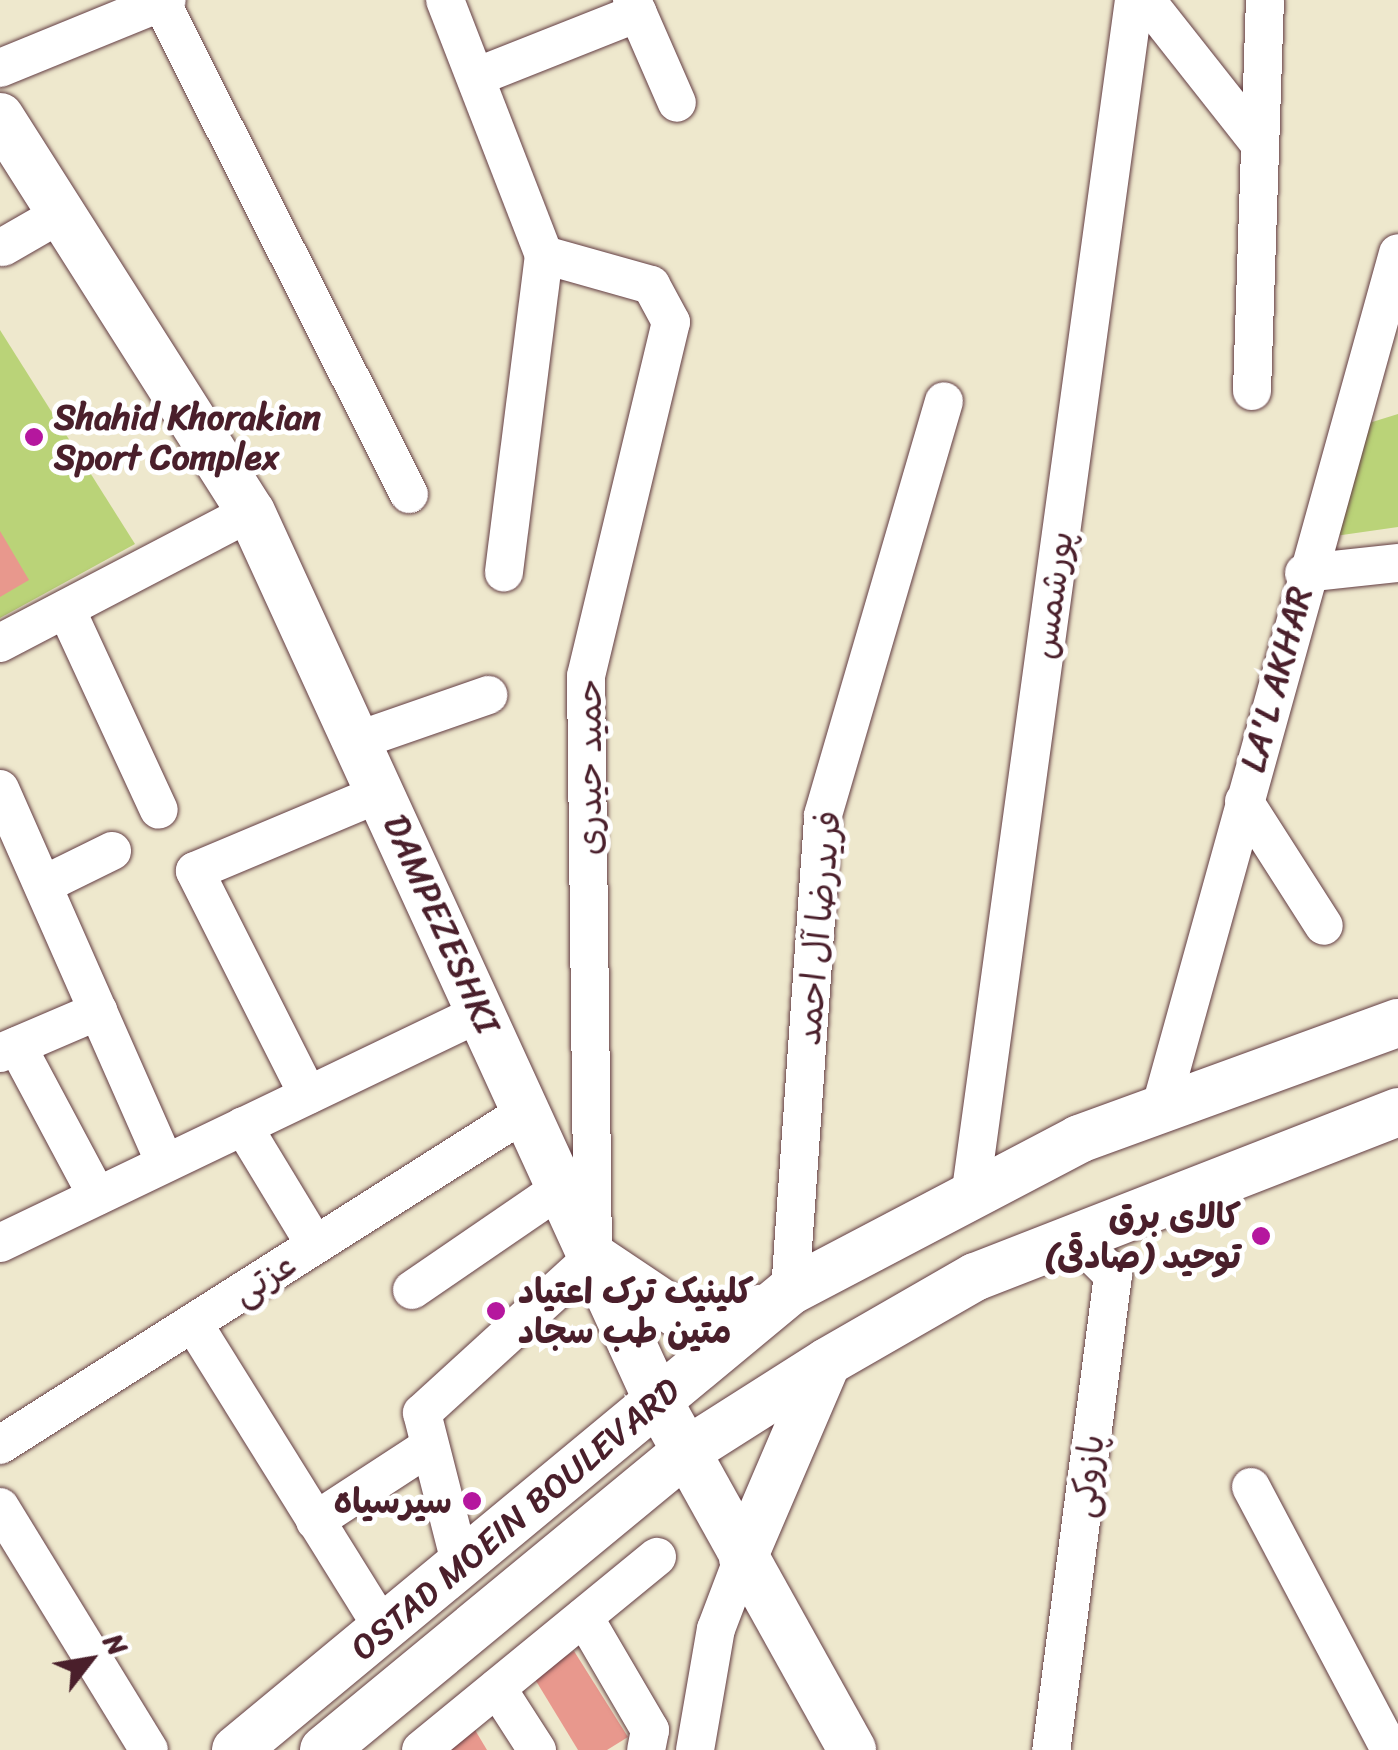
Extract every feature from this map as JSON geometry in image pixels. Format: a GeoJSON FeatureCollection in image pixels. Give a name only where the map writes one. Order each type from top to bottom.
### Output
{"type":"FeatureCollection","features":[{"type":"Feature","properties":{"kind":"main road","name":"DAMPEZESHKI"},"geometry":{"type":"LineString","coordinates":[[0,117],[57,216],[251,512],[383,792],[658,1402],[852,1750]]}},
{"type":"Feature","properties":{"kind":"main road","name":"OSTAD MOEIN BOULEVARD"},"geometry":{"type":"LineString","coordinates":[[236,1750],[779,1299],[971,1190],[1161,1106],[1398,1024]]}},
{"type":"Feature","properties":{"kind":"main road","name":"OSTAD MOEIN BOULEVARD"},"geometry":{"type":"LineString","coordinates":[[324,1750],[687,1451],[827,1362],[975,1277],[1398,1112]]}},
{"type":"Feature","properties":{"kind":"main road"},"geometry":{"type":"LineString","coordinates":[[971,1190],[918,1239],[912,1264],[930,1280],[975,1277]]}},
{"type":"Feature","properties":{"kind":"main road"},"geometry":{"type":"LineString","coordinates":[[593,1257],[684,1318],[716,1322],[779,1299]]}},
{"type":"Feature","properties":{"kind":"main road"},"geometry":{"type":"LineString","coordinates":[[742,1558],[827,1362]]}},
{"type":"Feature","properties":{"kind":"main road"},"geometry":{"type":"LineString","coordinates":[[383,1628],[415,1676]]}},
{"type":"Feature","properties":{"kind":"street"},"geometry":{"type":"LineString","coordinates":[[446,0],[544,255],[504,572]]}},
{"type":"Feature","properties":{"kind":"street","name":"پورشمس"},"geometry":{"type":"LineString","coordinates":[[971,1190],[1134,0]]}},
{"type":"Feature","properties":{"kind":"street"},"geometry":{"type":"LineString","coordinates":[[1146,0],[1258,142]]}},
{"type":"Feature","properties":{"kind":"street"},"geometry":{"type":"LineString","coordinates":[[1252,391],[1265,0]]}},
{"type":"Feature","properties":{"kind":"street"},"geometry":{"type":"LineString","coordinates":[[0,68],[157,2],[408,494]]}},
{"type":"Feature","properties":{"kind":"street"},"geometry":{"type":"LineString","coordinates":[[476,76],[635,6],[677,103]]}},
{"type":"Feature","properties":{"kind":"street"},"geometry":{"type":"LineString","coordinates":[[3,247],[57,216]]}},
{"type":"Feature","properties":{"kind":"street","name":"LA'L AKHAR"},"geometry":{"type":"LineString","coordinates":[[1161,1106],[1304,573],[1398,253]]}},
{"type":"Feature","properties":{"kind":"street","name":"حمید حیدری"},"geometry":{"type":"LineString","coordinates":[[544,255],[651,285],[671,322],[586,676],[593,1257]]}},
{"type":"Feature","properties":{"kind":"street","name":"فریدرضا آل احمد"},"geometry":{"type":"LineString","coordinates":[[779,1299],[823,815],[944,401]]}},
{"type":"Feature","properties":{"kind":"street"},"geometry":{"type":"LineString","coordinates":[[0,643],[251,512]]}},
{"type":"Feature","properties":{"kind":"street"},"geometry":{"type":"LineString","coordinates":[[1304,573],[1398,563]]}},
{"type":"Feature","properties":{"kind":"street"},"geometry":{"type":"LineString","coordinates":[[66,609],[159,810]]}},
{"type":"Feature","properties":{"kind":"street"},"geometry":{"type":"LineString","coordinates":[[359,740],[488,696]]}},
{"type":"Feature","properties":{"kind":"street"},"geometry":{"type":"LineString","coordinates":[[0,789],[165,1163]]}},
{"type":"Feature","properties":{"kind":"street"},"geometry":{"type":"LineString","coordinates":[[308,1095],[194,871],[383,792]]}},
{"type":"Feature","properties":{"kind":"street"},"geometry":{"type":"LineString","coordinates":[[1244,802],[1324,926]]}},
{"type":"Feature","properties":{"kind":"street"},"geometry":{"type":"LineString","coordinates":[[42,884],[112,851]]}},
{"type":"Feature","properties":{"kind":"street"},"geometry":{"type":"LineString","coordinates":[[97,1196],[9,1049],[98,1012]]}},
{"type":"Feature","properties":{"kind":"street"},"geometry":{"type":"LineString","coordinates":[[0,1243],[482,1012]]}},
{"type":"Feature","properties":{"kind":"street","name":"عزتی"},"geometry":{"type":"LineString","coordinates":[[0,1445],[527,1111]]}},
{"type":"Feature","properties":{"kind":"street"},"geometry":{"type":"LineString","coordinates":[[243,1126],[316,1245]]}},
{"type":"Feature","properties":{"kind":"street"},"geometry":{"type":"LineString","coordinates":[[412,1290],[562,1188]]}},
{"type":"Feature","properties":{"kind":"street","name":"پازوکی"},"geometry":{"type":"LineString","coordinates":[[1050,1249],[1092,1254],[1113,1275],[1051,1750]]}},
{"type":"Feature","properties":{"kind":"street"},"geometry":{"type":"LineString","coordinates":[[461,1566],[424,1450],[422,1413],[593,1257]]}},
{"type":"Feature","properties":{"kind":"street"},"geometry":{"type":"LineString","coordinates":[[193,1323],[383,1628]]}},
{"type":"Feature","properties":{"kind":"street"},"geometry":{"type":"LineString","coordinates":[[315,1520],[424,1450]]}},
{"type":"Feature","properties":{"kind":"street"},"geometry":{"type":"LineString","coordinates":[[1251,1487],[1394,1749]]}},
{"type":"Feature","properties":{"kind":"street"},"geometry":{"type":"LineString","coordinates":[[0,1506],[149,1750]]}},
{"type":"Feature","properties":{"kind":"street"},"geometry":{"type":"LineString","coordinates":[[422,1750],[657,1557]]}},
{"type":"Feature","properties":{"kind":"street"},"geometry":{"type":"LineString","coordinates":[[694,1750],[716,1630],[742,1558]]}},
{"type":"Feature","properties":{"kind":"street"},"geometry":{"type":"LineString","coordinates":[[584,1617],[650,1730],[646,1750]]}},
{"type":"Feature","properties":{"kind":"street"},"geometry":{"type":"LineString","coordinates":[[497,1688],[538,1750]]}},
{"type":"Feature","properties":{"kind":"green space","name":"Shahid Khorakian Sport Complex"},"geometry":{"type":"Polygon","coordinates":[[[0,330],[135,544],[0,618],[0,330]]]}},
{"type":"Feature","properties":{"kind":"green space"},"geometry":{"type":"Polygon","coordinates":[[[1398,414],[1398,527],[1335,536],[1369,423],[1398,414]]]}},
{"type":"Feature","properties":{"kind":"building"},"geometry":{"type":"Polygon","coordinates":[[[0,531],[29,580],[0,597],[0,531]]]}},
{"type":"Feature","properties":{"kind":"building"},"geometry":{"type":"Polygon","coordinates":[[[574,1651],[628,1737],[607,1750],[578,1750],[533,1676],[574,1651]]]}},
{"type":"Feature","properties":{"kind":"building"},"geometry":{"type":"Polygon","coordinates":[[[475,1730],[487,1750],[441,1750],[475,1730]]]}},
{"type":"Feature","properties":{"kind":"place","name":"Shahid Khorakian Sport Complex"},"geometry":{"type":"Point","coordinates":[34,437]}},
{"type":"Feature","properties":{"kind":"place","name":"کالای برق توحید (صادقی)"},"geometry":{"type":"Point","coordinates":[1261,1236]}},
{"type":"Feature","properties":{"kind":"place","name":"کلینیک ترک اعتیاد متین طب سجاد"},"geometry":{"type":"Point","coordinates":[496,1311]}},
{"type":"Feature","properties":{"kind":"place","name":"سیرسیاه"},"geometry":{"type":"Point","coordinates":[472,1501]}}]}
